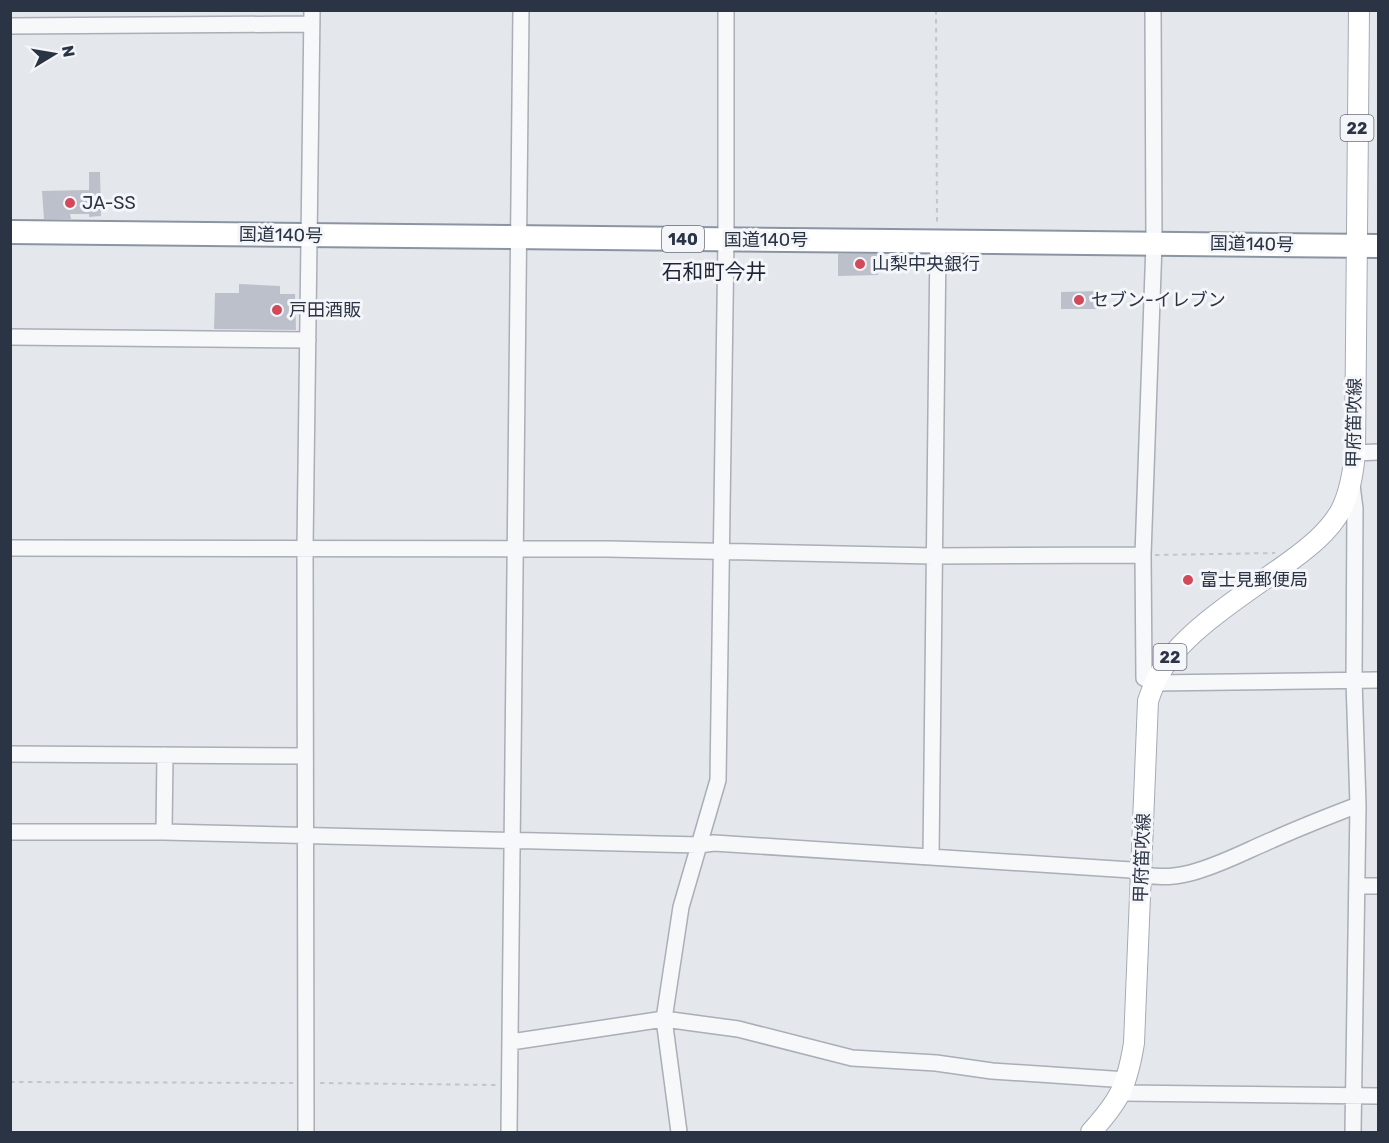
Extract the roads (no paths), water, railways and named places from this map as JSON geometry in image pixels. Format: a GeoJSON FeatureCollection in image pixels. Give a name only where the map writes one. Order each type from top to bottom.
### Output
{"type":"FeatureCollection","features":[{"type":"Feature","properties":{"kind":"highway","name":"国道140号"},"geometry":{"type":"LineString","coordinates":[[10,232],[1367,245]]}},
{"type":"Feature","properties":{"kind":"main road","name":"甲府笛吹線"},"geometry":{"type":"LineString","coordinates":[[1091,1132],[1109,1112],[1124,1087],[1134,1043],[1148,701],[1154,683],[1175,651],[1198,630],[1324,534],[1340,512],[1352,482],[1367,245],[1359,10]]}},
{"type":"Feature","properties":{"kind":"street"},"geometry":{"type":"LineString","coordinates":[[509,1132],[521,10]]}},
{"type":"Feature","properties":{"kind":"street"},"geometry":{"type":"LineString","coordinates":[[679,1132],[664,1019],[681,907],[718,780],[726,239],[726,10]]}},
{"type":"Feature","properties":{"kind":"street"},"geometry":{"type":"LineString","coordinates":[[1153,10],[1154,243],[1143,555],[1144,678],[1154,683],[1378,680]]}},
{"type":"Feature","properties":{"kind":"street"},"geometry":{"type":"LineString","coordinates":[[10,26],[311,17],[304,548],[306,1132]]}},
{"type":"Feature","properties":{"kind":"street"},"geometry":{"type":"LineString","coordinates":[[931,857],[938,241]]}},
{"type":"Feature","properties":{"kind":"street"},"geometry":{"type":"LineString","coordinates":[[10,337],[308,340]]}},
{"type":"Feature","properties":{"kind":"street"},"geometry":{"type":"LineString","coordinates":[[1354,453],[1378,452]]}},
{"type":"Feature","properties":{"kind":"street"},"geometry":{"type":"LineString","coordinates":[[1352,482],[1356,509],[1354,680],[1359,806],[1353,1132]]}},
{"type":"Feature","properties":{"kind":"street"},"geometry":{"type":"LineString","coordinates":[[10,548],[608,549],[933,556],[1143,555]]}},
{"type":"Feature","properties":{"kind":"street"},"geometry":{"type":"LineString","coordinates":[[10,754],[304,756]]}},
{"type":"Feature","properties":{"kind":"street"},"geometry":{"type":"LineString","coordinates":[[164,832],[165,755]]}},
{"type":"Feature","properties":{"kind":"street"},"geometry":{"type":"LineString","coordinates":[[10,832],[164,832],[513,842],[699,845],[714,843],[1131,870],[1142,875],[1160,878],[1195,872],[1222,863],[1315,821],[1359,806]]}},
{"type":"Feature","properties":{"kind":"street"},"geometry":{"type":"LineString","coordinates":[[1358,886],[1378,886]]}},
{"type":"Feature","properties":{"kind":"street"},"geometry":{"type":"LineString","coordinates":[[511,1042],[664,1019],[738,1029],[852,1058],[936,1063],[1124,1087],[1378,1096]]}},
{"type":"Feature","properties":{"kind":"place","name":"JA-SS"},"geometry":{"type":"Point","coordinates":[70,203]}},
{"type":"Feature","properties":{"kind":"place","name":"山梨中央銀行"},"geometry":{"type":"Point","coordinates":[860,264]}},
{"type":"Feature","properties":{"kind":"place","name":"セブン-イレブン"},"geometry":{"type":"Point","coordinates":[1079,300]}},
{"type":"Feature","properties":{"kind":"place","name":"戸田酒販"},"geometry":{"type":"Point","coordinates":[277,310]}},
{"type":"Feature","properties":{"kind":"place","name":"富士見郵便局"},"geometry":{"type":"Point","coordinates":[1188,580]}},
{"type":"Feature","properties":{"kind":"district","name":"石和町今井"},"geometry":{"type":"Point","coordinates":[714,271]}}]}
